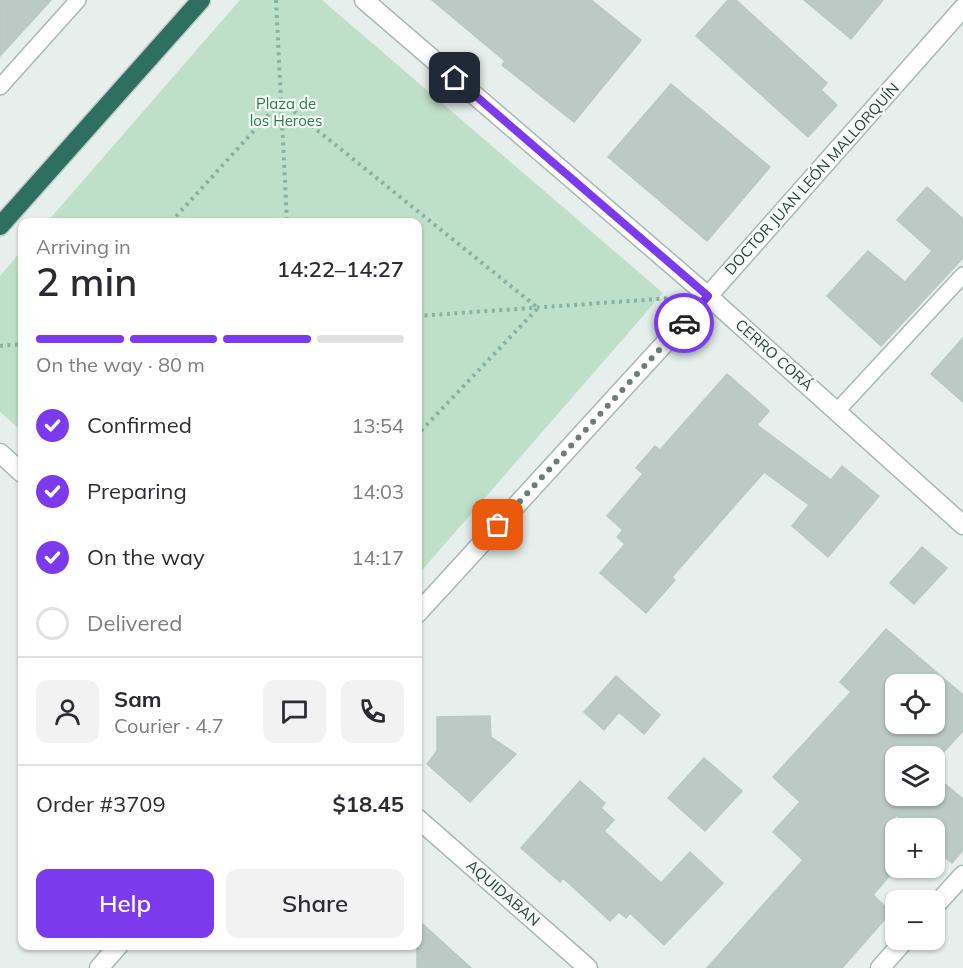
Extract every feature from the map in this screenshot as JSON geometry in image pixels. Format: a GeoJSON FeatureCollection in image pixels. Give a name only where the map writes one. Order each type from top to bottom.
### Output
{"type":"FeatureCollection","features":[{"type":"Feature","properties":{"kind":"highway"},"geometry":{"type":"LineString","coordinates":[[0,226],[201,0]]}},
{"type":"Feature","properties":{"kind":"street","name":"CERRO CORÁ"},"geometry":{"type":"LineString","coordinates":[[364,0],[708,296],[963,525]]}},
{"type":"Feature","properties":{"kind":"street","name":"DOCTOR JUAN LEÓN MALLORQUÍN"},"geometry":{"type":"LineString","coordinates":[[422,609],[708,296],[963,9]]}},
{"type":"Feature","properties":{"kind":"street"},"geometry":{"type":"LineString","coordinates":[[0,453],[18,469]]}},
{"type":"Feature","properties":{"kind":"street","name":"AQUIDABAN"},"geometry":{"type":"LineString","coordinates":[[422,822],[588,968]]}},
{"type":"Feature","properties":{"kind":"street"},"geometry":{"type":"LineString","coordinates":[[945,895],[963,875]]}},
{"type":"Feature","properties":{"kind":"street"},"geometry":{"type":"LineString","coordinates":[[99,968],[115,950]]}},
{"type":"Feature","properties":{"kind":"street"},"geometry":{"type":"LineString","coordinates":[[880,968],[896,950]]}},
{"type":"Feature","properties":{"kind":"lane"},"geometry":{"type":"LineString","coordinates":[[0,87],[78,0]]}},
{"type":"Feature","properties":{"kind":"lane"},"geometry":{"type":"LineString","coordinates":[[837,411],[963,275]]}},
{"type":"Feature","properties":{"kind":"path"},"geometry":{"type":"LineString","coordinates":[[276,0],[287,218]]}},
{"type":"Feature","properties":{"kind":"path"},"geometry":{"type":"LineString","coordinates":[[175,218],[281,102]]}},
{"type":"Feature","properties":{"kind":"path"},"geometry":{"type":"LineString","coordinates":[[281,102],[538,308]]}},
{"type":"Feature","properties":{"kind":"path"},"geometry":{"type":"LineString","coordinates":[[422,316],[708,296]]}},
{"type":"Feature","properties":{"kind":"path"},"geometry":{"type":"LineString","coordinates":[[422,430],[538,308]]}},
{"type":"Feature","properties":{"kind":"path"},"geometry":{"type":"LineString","coordinates":[[0,346],[18,344]]}},
{"type":"Feature","properties":{"kind":"green space","name":"Plaza de los Heroes"},"geometry":{"type":"Polygon","coordinates":[[[240,0],[322,0],[663,293],[422,570],[422,218],[50,218],[240,0]]]}},
{"type":"Feature","properties":{"kind":"green space"},"geometry":{"type":"Polygon","coordinates":[[[18,255],[18,428],[0,412],[0,276],[18,255]]]}},
{"type":"Feature","properties":{"kind":"building"},"geometry":{"type":"Polygon","coordinates":[[[0,0],[51,0],[0,56],[0,0]]]}},
{"type":"Feature","properties":{"kind":"building"},"geometry":{"type":"Polygon","coordinates":[[[432,0],[591,0],[641,40],[574,122],[502,65],[505,61],[432,0]]]}},
{"type":"Feature","properties":{"kind":"building"},"geometry":{"type":"Polygon","coordinates":[[[728,0],[736,0],[827,83],[821,90],[837,105],[808,137],[696,36],[728,0]]]}},
{"type":"Feature","properties":{"kind":"building"},"geometry":{"type":"Polygon","coordinates":[[[804,0],[883,0],[851,39],[804,0]]]}},
{"type":"Feature","properties":{"kind":"building"},"geometry":{"type":"Polygon","coordinates":[[[671,84],[770,167],[707,241],[608,157],[671,84]]]}},
{"type":"Feature","properties":{"kind":"building"},"geometry":{"type":"Polygon","coordinates":[[[927,187],[963,219],[963,258],[881,346],[827,296],[868,251],[905,282],[932,251],[897,220],[927,187]]]}},
{"type":"Feature","properties":{"kind":"building"},"geometry":{"type":"Polygon","coordinates":[[[963,338],[963,402],[931,374],[963,338]]]}},
{"type":"Feature","properties":{"kind":"building"},"geometry":{"type":"Polygon","coordinates":[[[727,374],[769,411],[757,425],[831,480],[842,466],[879,496],[828,557],[792,526],[809,505],[764,472],[672,577],[675,580],[646,613],[600,573],[625,544],[617,537],[623,530],[607,516],[643,474],[636,468],[655,446],[660,450],[727,374]]]}},
{"type":"Feature","properties":{"kind":"building"},"geometry":{"type":"Polygon","coordinates":[[[922,547],[947,568],[914,604],[890,583],[922,547]]]}},
{"type":"Feature","properties":{"kind":"building"},"geometry":{"type":"Polygon","coordinates":[[[886,629],[938,674],[885,674],[885,734],[945,734],[945,680],[963,695],[963,731],[945,751],[945,746],[885,746],[885,806],[945,806],[945,784],[963,799],[963,850],[952,863],[945,857],[945,818],[900,818],[895,814],[895,818],[885,818],[885,878],[887,878],[873,895],[885,906],[885,919],[842,968],[707,968],[803,860],[773,832],[800,802],[773,777],[851,692],[840,682],[886,629]]]}},
{"type":"Feature","properties":{"kind":"building"},"geometry":{"type":"Polygon","coordinates":[[[616,676],[660,715],[644,734],[619,712],[604,730],[584,712],[616,676]]]}},
{"type":"Feature","properties":{"kind":"building"},"geometry":{"type":"Polygon","coordinates":[[[490,716],[491,737],[516,754],[470,802],[427,764],[437,751],[437,717],[490,716]]]}},
{"type":"Feature","properties":{"kind":"building"},"geometry":{"type":"Polygon","coordinates":[[[704,758],[742,791],[705,831],[668,798],[704,758]]]}},
{"type":"Feature","properties":{"kind":"building"},"geometry":{"type":"Polygon","coordinates":[[[580,781],[605,803],[601,808],[614,820],[604,831],[661,883],[690,852],[723,883],[664,945],[630,913],[626,918],[619,912],[610,921],[563,878],[560,882],[521,848],[580,781]]]}},
{"type":"Feature","properties":{"kind":"building"},"geometry":{"type":"Polygon","coordinates":[[[422,924],[471,968],[417,968],[417,950],[422,950],[422,924]]]}},
{"type":"Feature","properties":{"kind":"way so far"},"geometry":{"type":"LineString","coordinates":[[498,525],[684,323]]}},
{"type":"Feature","properties":{"kind":"route"},"geometry":{"type":"LineString","coordinates":[[455,78],[708,296],[684,323]]}}]}
